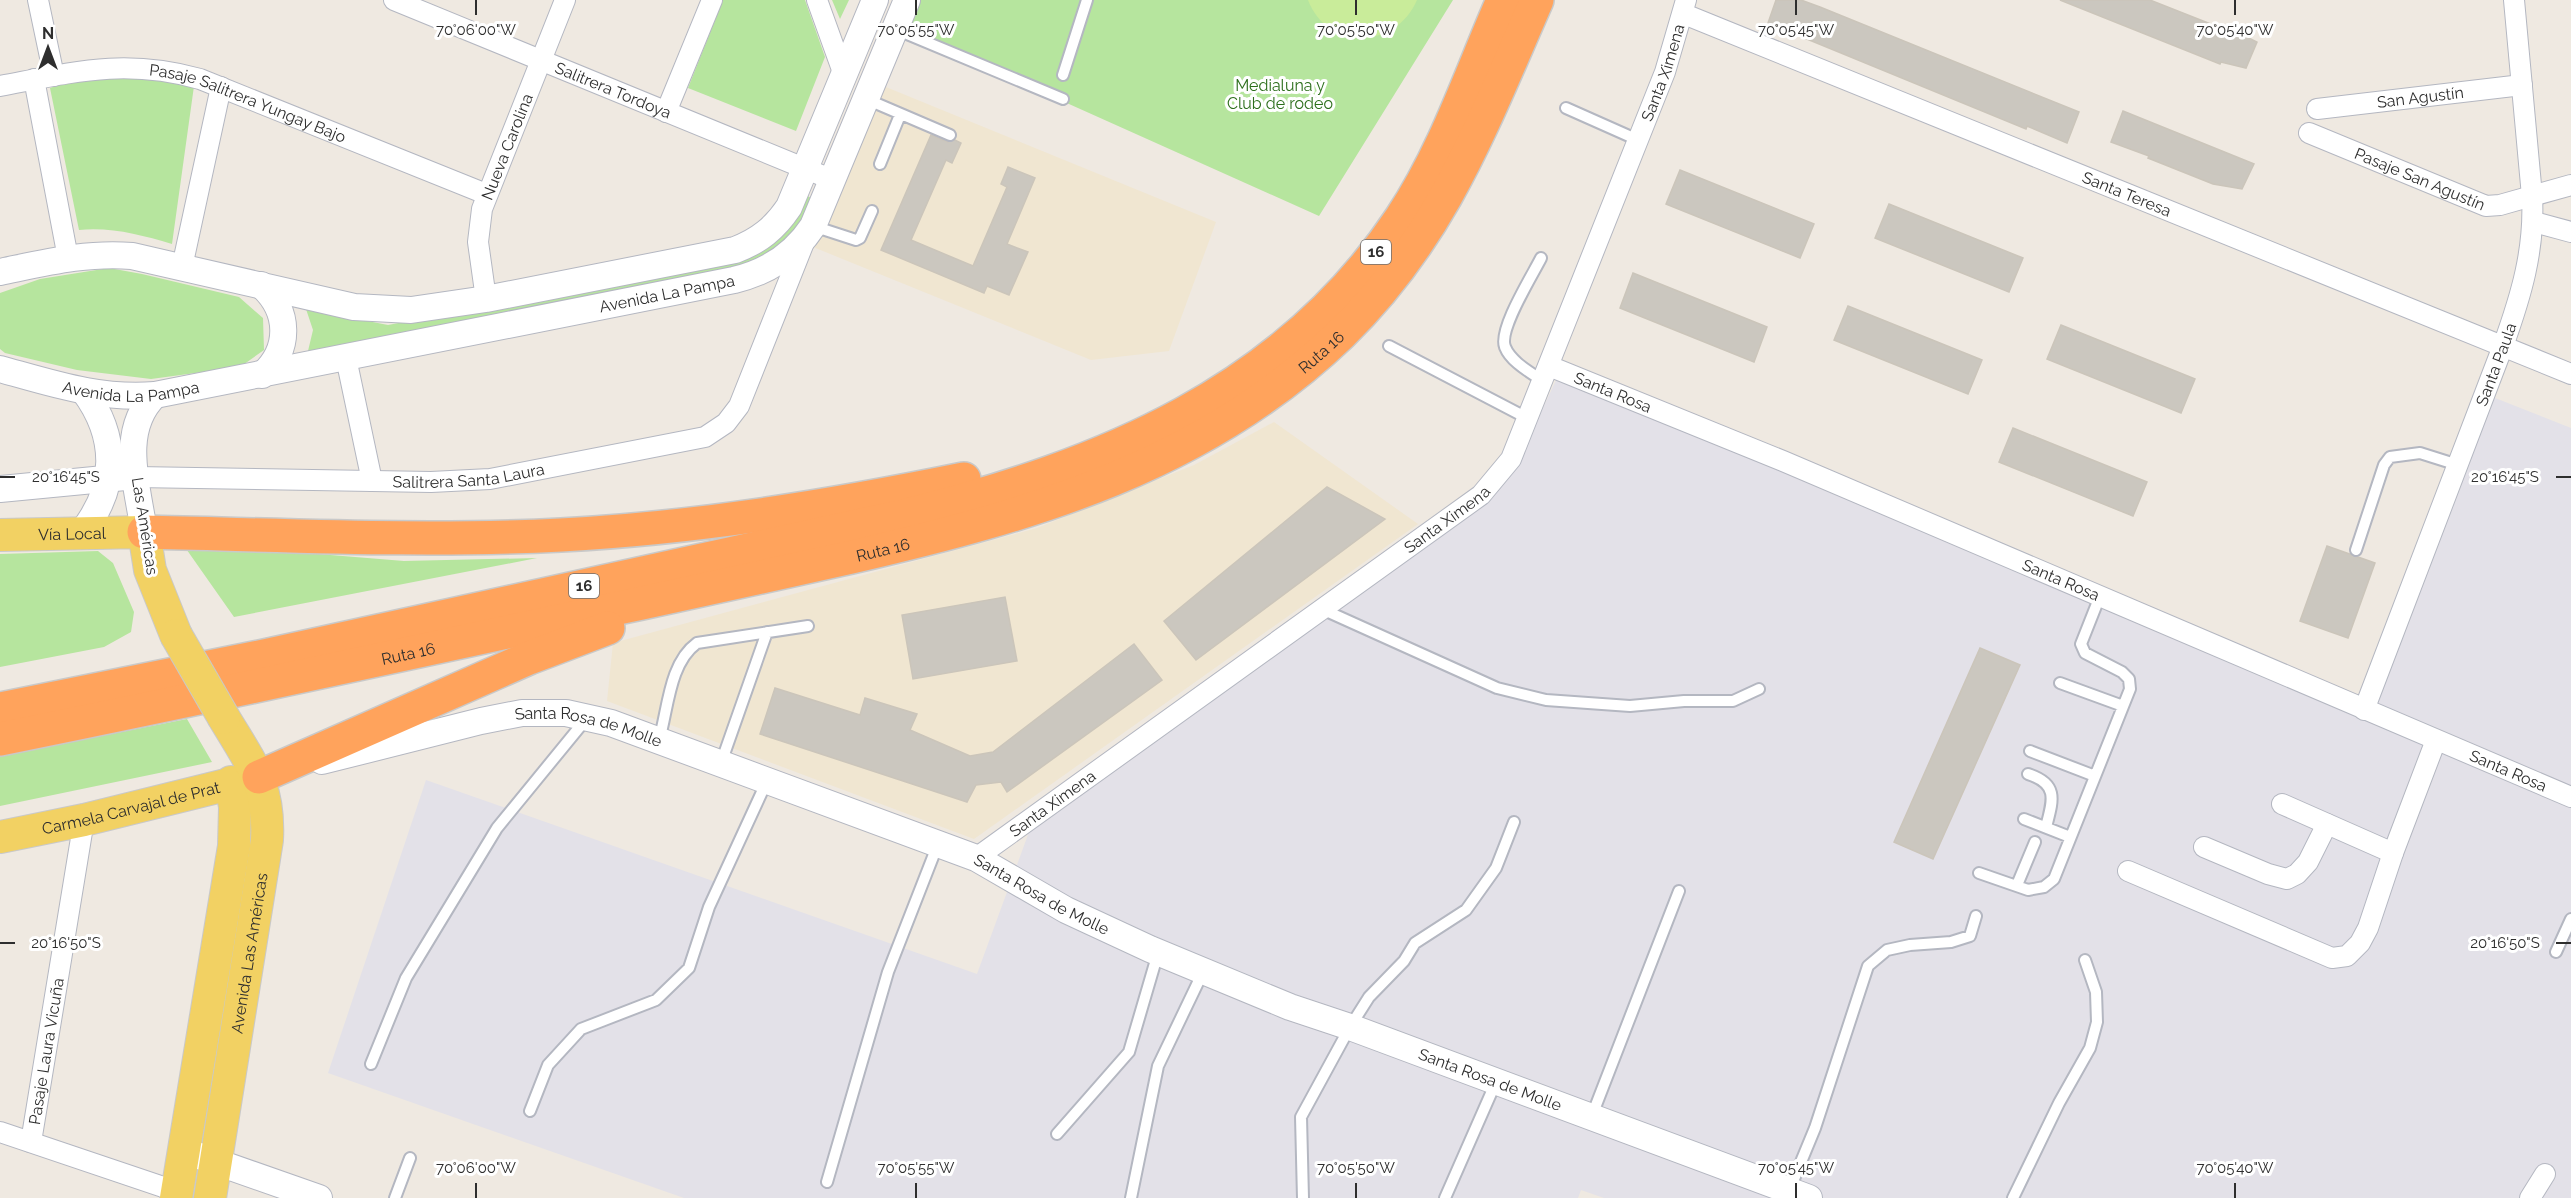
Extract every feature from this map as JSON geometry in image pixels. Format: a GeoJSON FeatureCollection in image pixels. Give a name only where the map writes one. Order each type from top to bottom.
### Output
{"type":"FeatureCollection","features":[{"type":"Feature","properties":{"kind":"highway","name":"Ruta 16"},"geometry":{"type":"LineString","coordinates":[[0,709],[269,655],[907,515],[1033,479],[1158,429],[1228,388],[1274,354],[1318,316],[1366,266],[1402,217],[1422,182],[1503,0]]}},
{"type":"Feature","properties":{"kind":"highway","name":"Ruta 16"},"geometry":{"type":"LineString","coordinates":[[0,739],[270,684],[943,536],[1065,499],[1148,466],[1232,420],[1308,364],[1342,333],[1395,275],[1432,223],[1452,189],[1537,0]]}},
{"type":"Feature","properties":{"kind":"highway"},"geometry":{"type":"LineString","coordinates":[[1485,117],[1544,0]]}},
{"type":"Feature","properties":{"kind":"highway"},"geometry":{"type":"LineString","coordinates":[[144,532],[503,538],[697,525],[775,515],[966,478],[1158,429]]}},
{"type":"Feature","properties":{"kind":"highway"},"geometry":{"type":"LineString","coordinates":[[245,779],[557,647],[778,573]]}},
{"type":"Feature","properties":{"kind":"main road","name":"Vía Local"},"geometry":{"type":"LineString","coordinates":[[0,535],[144,532]]}},
{"type":"Feature","properties":{"kind":"main road","name":"Las Américas"},"geometry":{"type":"LineString","coordinates":[[144,532],[150,570],[176,635],[224,718]]}},
{"type":"Feature","properties":{"kind":"main road","name":"Avenida Las Américas"},"geometry":{"type":"LineString","coordinates":[[210,1198],[267,840],[266,801],[245,779],[224,718]]}},
{"type":"Feature","properties":{"kind":"main road","name":"Avenida Las Américas"},"geometry":{"type":"LineString","coordinates":[[177,1195],[234,846],[235,807],[245,779]]}},
{"type":"Feature","properties":{"kind":"main road","name":"Carmela Carvajal de Prat"},"geometry":{"type":"LineString","coordinates":[[0,837],[84,819],[245,779]]}},
{"type":"Feature","properties":{"kind":"street"},"geometry":{"type":"LineString","coordinates":[[38,0],[54,76]]}},
{"type":"Feature","properties":{"kind":"street","name":"Nueva Carolina"},"geometry":{"type":"LineString","coordinates":[[486,299],[478,242],[479,225],[486,194],[565,0]]}},
{"type":"Feature","properties":{"kind":"street"},"geometry":{"type":"LineString","coordinates":[[666,112],[712,0]]}},
{"type":"Feature","properties":{"kind":"street"},"geometry":{"type":"LineString","coordinates":[[817,0],[844,75]]}},
{"type":"Feature","properties":{"kind":"street","name":"Avenida La Pampa"},"geometry":{"type":"LineString","coordinates":[[0,272],[68,258],[111,254],[132,256],[354,307],[383,310],[439,308],[735,250],[762,237],[782,218],[805,169],[875,0]]}},
{"type":"Feature","properties":{"kind":"street","name":"Avenida La Pampa"},"geometry":{"type":"LineString","coordinates":[[0,369],[84,391],[118,397],[155,395],[749,277],[788,256],[810,231],[907,0]]}},
{"type":"Feature","properties":{"kind":"street","name":"Santa Paula"},"geometry":{"type":"LineString","coordinates":[[2364,710],[2503,346],[2525,282],[2534,222],[2514,0]]}},
{"type":"Feature","properties":{"kind":"street","name":"Salitrera Tordoya"},"geometry":{"type":"LineString","coordinates":[[406,2],[541,61],[833,180]]}},
{"type":"Feature","properties":{"kind":"street","name":"Santa Ximena"},"geometry":{"type":"LineString","coordinates":[[976,858],[1481,495],[1511,459],[1665,72],[1685,7]]}},
{"type":"Feature","properties":{"kind":"street","name":"Santa Teresa"},"geometry":{"type":"LineString","coordinates":[[1685,7],[2571,374]]}},
{"type":"Feature","properties":{"kind":"street","name":"Pasaje Salitrera Yungay Bajo"},"geometry":{"type":"LineString","coordinates":[[0,86],[94,69],[136,67],[179,73],[221,87],[486,194]]}},
{"type":"Feature","properties":{"kind":"street"},"geometry":{"type":"LineString","coordinates":[[34,80],[68,258]]}},
{"type":"Feature","properties":{"kind":"street","name":"San Agustín"},"geometry":{"type":"LineString","coordinates":[[2317,109],[2522,85]]}},
{"type":"Feature","properties":{"kind":"street"},"geometry":{"type":"LineString","coordinates":[[182,267],[221,87]]}},
{"type":"Feature","properties":{"kind":"street","name":"Pasaje San Agustín"},"geometry":{"type":"LineString","coordinates":[[2309,133],[2479,205],[2493,207],[2571,185]]}},
{"type":"Feature","properties":{"kind":"street"},"geometry":{"type":"LineString","coordinates":[[2534,222],[2571,232]]}},
{"type":"Feature","properties":{"kind":"street","name":"Salitrera Santa Laura"},"geometry":{"type":"LineString","coordinates":[[0,489],[110,477],[451,482],[510,477],[693,441],[716,430],[733,415],[744,396],[810,231]]}},
{"type":"Feature","properties":{"kind":"street"},"geometry":{"type":"LineString","coordinates":[[261,285],[277,304],[284,327],[276,359],[262,375]]}},
{"type":"Feature","properties":{"kind":"street"},"geometry":{"type":"LineString","coordinates":[[346,358],[372,481]]}},
{"type":"Feature","properties":{"kind":"street","name":"Santa Rosa"},"geometry":{"type":"LineString","coordinates":[[1546,373],[1783,461],[2571,797]]}},
{"type":"Feature","properties":{"kind":"street","name":"Las Américas"},"geometry":{"type":"LineString","coordinates":[[82,532],[100,505],[110,477],[105,430],[84,391]]}},
{"type":"Feature","properties":{"kind":"street","name":"Las Américas"},"geometry":{"type":"LineString","coordinates":[[144,532],[133,447],[135,428],[142,410],[155,395]]}},
{"type":"Feature","properties":{"kind":"street","name":"Santa Rosa de Molle"},"geometry":{"type":"LineString","coordinates":[[245,779],[502,716],[543,712],[588,717],[976,858],[1066,910],[1158,953],[1290,1008],[1350,1027],[1799,1195]]}},
{"type":"Feature","properties":{"kind":"street"},"geometry":{"type":"LineString","coordinates":[[2128,871],[2332,958],[2347,956],[2360,943],[2368,928],[2393,853],[2436,740]]}},
{"type":"Feature","properties":{"kind":"street"},"geometry":{"type":"LineString","coordinates":[[2282,804],[2393,853]]}},
{"type":"Feature","properties":{"kind":"street","name":"Pasaje Laura Vicuña"},"geometry":{"type":"LineString","coordinates":[[31,1142],[84,819]]}},
{"type":"Feature","properties":{"kind":"street"},"geometry":{"type":"LineString","coordinates":[[2205,847],[2268,874],[2287,879],[2297,874],[2308,862],[2327,824]]}},
{"type":"Feature","properties":{"kind":"street"},"geometry":{"type":"LineString","coordinates":[[0,1132],[177,1195]]}},
{"type":"Feature","properties":{"kind":"street"},"geometry":{"type":"LineString","coordinates":[[185,1151],[319,1198]]}},
{"type":"Feature","properties":{"kind":"street"},"geometry":{"type":"LineString","coordinates":[[2530,1198],[2545,1174]]}},
{"type":"Feature","properties":{"kind":"lane"},"geometry":{"type":"LineString","coordinates":[[1063,75],[1088,0]]}},
{"type":"Feature","properties":{"kind":"lane"},"geometry":{"type":"LineString","coordinates":[[895,29],[1063,99]]}},
{"type":"Feature","properties":{"kind":"lane"},"geometry":{"type":"LineString","coordinates":[[866,99],[950,135]]}},
{"type":"Feature","properties":{"kind":"lane"},"geometry":{"type":"LineString","coordinates":[[1566,108],[1638,140]]}},
{"type":"Feature","properties":{"kind":"lane"},"geometry":{"type":"LineString","coordinates":[[880,164],[900,115]]}},
{"type":"Feature","properties":{"kind":"lane"},"geometry":{"type":"LineString","coordinates":[[810,231],[856,240],[860,237],[872,211]]}},
{"type":"Feature","properties":{"kind":"lane"},"geometry":{"type":"LineString","coordinates":[[1541,258],[1506,326],[1503,340],[1505,350],[1515,361],[1546,373]]}},
{"type":"Feature","properties":{"kind":"lane"},"geometry":{"type":"LineString","coordinates":[[1389,346],[1527,418]]}},
{"type":"Feature","properties":{"kind":"lane"},"geometry":{"type":"LineString","coordinates":[[2356,550],[2384,465],[2390,457],[2420,453],[2458,465]]}},
{"type":"Feature","properties":{"kind":"lane"},"geometry":{"type":"LineString","coordinates":[[1979,873],[2028,890],[2037,890],[2054,879],[2130,689],[2129,679],[2121,672],[2085,653],[2081,644],[2100,596]]}},
{"type":"Feature","properties":{"kind":"lane"},"geometry":{"type":"LineString","coordinates":[[1324,610],[1497,688],[1546,700],[1630,706],[1684,701],[1733,701],[1759,689]]}},
{"type":"Feature","properties":{"kind":"lane"},"geometry":{"type":"LineString","coordinates":[[659,741],[676,671],[687,650],[697,643],[808,626]]}},
{"type":"Feature","properties":{"kind":"lane"},"geometry":{"type":"LineString","coordinates":[[720,764],[767,632]]}},
{"type":"Feature","properties":{"kind":"lane"},"geometry":{"type":"LineString","coordinates":[[2060,683],[2123,706]]}},
{"type":"Feature","properties":{"kind":"lane"},"geometry":{"type":"LineString","coordinates":[[371,1064],[406,978],[497,828],[588,717]]}},
{"type":"Feature","properties":{"kind":"lane"},"geometry":{"type":"LineString","coordinates":[[2030,751],[2095,776]]}},
{"type":"Feature","properties":{"kind":"lane"},"geometry":{"type":"LineString","coordinates":[[2028,774],[2043,778],[2049,785],[2052,795],[2046,827]]}},
{"type":"Feature","properties":{"kind":"lane"},"geometry":{"type":"LineString","coordinates":[[530,1110],[548,1065],[581,1029],[656,1000],[689,968],[709,908],[767,781]]}},
{"type":"Feature","properties":{"kind":"lane"},"geometry":{"type":"LineString","coordinates":[[2024,819],[2070,837]]}},
{"type":"Feature","properties":{"kind":"lane"},"geometry":{"type":"LineString","coordinates":[[1303,1198],[1301,1117],[1350,1027],[1369,997],[1404,961],[1415,943],[1466,910],[1496,868],[1514,822]]}},
{"type":"Feature","properties":{"kind":"lane"},"geometry":{"type":"LineString","coordinates":[[2017,885],[2035,842]]}},
{"type":"Feature","properties":{"kind":"lane"},"geometry":{"type":"LineString","coordinates":[[828,1182],[888,972],[938,844]]}},
{"type":"Feature","properties":{"kind":"lane"},"geometry":{"type":"LineString","coordinates":[[1590,1118],[1679,891]]}},
{"type":"Feature","properties":{"kind":"lane"},"geometry":{"type":"LineString","coordinates":[[1799,1195],[1815,1128],[1868,966],[1887,950],[1910,945],[1951,942],[1970,936],[1976,916]]}},
{"type":"Feature","properties":{"kind":"lane"},"geometry":{"type":"LineString","coordinates":[[2556,952],[2571,919]]}},
{"type":"Feature","properties":{"kind":"lane"},"geometry":{"type":"LineString","coordinates":[[1057,1134],[1129,1052],[1158,953]]}},
{"type":"Feature","properties":{"kind":"lane"},"geometry":{"type":"LineString","coordinates":[[2013,1198],[2090,1048],[2097,1022],[2097,992],[2085,960]]}},
{"type":"Feature","properties":{"kind":"lane"},"geometry":{"type":"LineString","coordinates":[[1131,1198],[1158,1066],[1203,972]]}},
{"type":"Feature","properties":{"kind":"lane"},"geometry":{"type":"LineString","coordinates":[[1445,1198],[1496,1082]]}},
{"type":"Feature","properties":{"kind":"lane"},"geometry":{"type":"LineString","coordinates":[[395,1198],[410,1158]]}},
{"type":"Feature","properties":{"kind":"shaded area"},"geometry":{"type":"Polygon","coordinates":[[[881,85],[1216,222],[1169,351],[1091,360],[813,247],[881,85]]]}},
{"type":"Feature","properties":{"kind":"shaded area"},"geometry":{"type":"Polygon","coordinates":[[[1558,376],[2367,708],[2490,396],[2571,428],[2571,1198],[1604,1198],[1581,1190],[1578,1198],[684,1198],[328,1073],[426,780],[977,974],[1029,832],[1500,478],[1528,440],[1558,376]]]}},
{"type":"Feature","properties":{"kind":"shaded area"},"geometry":{"type":"Polygon","coordinates":[[[1274,422],[1418,524],[974,839],[607,701],[613,643],[1037,528],[1194,465],[1274,422]]]}},
{"type":"Feature","properties":{"kind":"green space"},"geometry":{"type":"Polygon","coordinates":[[[723,0],[805,0],[825,57],[796,131],[688,88],[723,0]]]}},
{"type":"Feature","properties":{"kind":"green space"},"geometry":{"type":"Polygon","coordinates":[[[832,0],[849,0],[840,19],[832,0]]]}},
{"type":"Feature","properties":{"kind":"green space","name":"Medialuna y Club de rodeo"},"geometry":{"type":"Polygon","coordinates":[[[920,0],[1453,0],[1319,216],[908,32],[920,0]]]}},
{"type":"Feature","properties":{"kind":"green space"},"geometry":{"type":"Polygon","coordinates":[[[1308,0],[1417,0],[1407,16],[1394,28],[1379,35],[1362,38],[1346,36],[1331,29],[1318,17],[1308,0]]]}},
{"type":"Feature","properties":{"kind":"green space"},"geometry":{"type":"Polygon","coordinates":[[[133,71],[194,86],[172,244],[115,231],[79,230],[50,88],[91,74],[133,71]]]}},
{"type":"Feature","properties":{"kind":"green space"},"geometry":{"type":"Polygon","coordinates":[[[803,193],[811,198],[798,230],[762,262],[308,351],[313,330],[306,309],[388,325],[751,256],[803,193]]]}},
{"type":"Feature","properties":{"kind":"green space"},"geometry":{"type":"Polygon","coordinates":[[[109,268],[239,297],[263,318],[264,350],[240,367],[151,379],[77,370],[5,353],[0,349],[0,293],[40,279],[109,268]]]}},
{"type":"Feature","properties":{"kind":"green space"},"geometry":{"type":"Polygon","coordinates":[[[182,543],[404,561],[537,558],[234,617],[182,543]]]}},
{"type":"Feature","properties":{"kind":"green space"},"geometry":{"type":"Polygon","coordinates":[[[98,551],[113,563],[134,612],[131,632],[104,647],[0,667],[0,554],[98,551]]]}},
{"type":"Feature","properties":{"kind":"green space"},"geometry":{"type":"Polygon","coordinates":[[[187,719],[212,762],[0,806],[0,756],[187,719]]]}},
{"type":"Feature","properties":{"kind":"building"},"geometry":{"type":"Polygon","coordinates":[[[1776,0],[1801,0],[1820,7],[2079,112],[2067,143],[2027,126],[2026,129],[1768,23],[1776,0]]]}},
{"type":"Feature","properties":{"kind":"building"},"geometry":{"type":"Polygon","coordinates":[[[2060,0],[2150,0],[2236,34],[2237,32],[2257,42],[2246,68],[2221,62],[2220,64],[2060,0]]]}},
{"type":"Feature","properties":{"kind":"building"},"geometry":{"type":"Polygon","coordinates":[[[2123,111],[2254,164],[2242,189],[2213,184],[2111,142],[2123,111]]]}},
{"type":"Feature","properties":{"kind":"building"},"geometry":{"type":"Polygon","coordinates":[[[931,135],[948,142],[955,140],[961,143],[952,163],[946,160],[911,240],[973,266],[1007,187],[1001,184],[1008,167],[1035,178],[1007,244],[1028,252],[1009,295],[987,286],[984,293],[881,250],[931,135]]]}},
{"type":"Feature","properties":{"kind":"building"},"geometry":{"type":"Polygon","coordinates":[[[1680,170],[1814,224],[1800,258],[1666,204],[1680,170]]]}},
{"type":"Feature","properties":{"kind":"building"},"geometry":{"type":"Polygon","coordinates":[[[1889,204],[2023,258],[2009,292],[1875,238],[1889,204]]]}},
{"type":"Feature","properties":{"kind":"building"},"geometry":{"type":"Polygon","coordinates":[[[1633,273],[1767,327],[1754,362],[1620,308],[1633,273]]]}},
{"type":"Feature","properties":{"kind":"building"},"geometry":{"type":"Polygon","coordinates":[[[1848,306],[1982,360],[1968,394],[1834,340],[1848,306]]]}},
{"type":"Feature","properties":{"kind":"building"},"geometry":{"type":"Polygon","coordinates":[[[2061,325],[2195,379],[2181,413],[2047,359],[2061,325]]]}},
{"type":"Feature","properties":{"kind":"building"},"geometry":{"type":"Polygon","coordinates":[[[2013,428],[2147,482],[2133,516],[1999,462],[2013,428]]]}},
{"type":"Feature","properties":{"kind":"building"},"geometry":{"type":"Polygon","coordinates":[[[1327,487],[1385,519],[1196,660],[1164,621],[1327,487]]]}},
{"type":"Feature","properties":{"kind":"building"},"geometry":{"type":"Polygon","coordinates":[[[2327,546],[2375,563],[2348,638],[2300,621],[2327,546]]]}},
{"type":"Feature","properties":{"kind":"building"},"geometry":{"type":"Polygon","coordinates":[[[1005,597],[1017,661],[913,679],[902,615],[1005,597]]]}},
{"type":"Feature","properties":{"kind":"building"},"geometry":{"type":"Polygon","coordinates":[[[1134,644],[1162,680],[1007,792],[1001,782],[976,785],[967,802],[760,734],[775,688],[860,715],[865,698],[917,714],[910,730],[970,756],[993,752],[1134,644]]]}},
{"type":"Feature","properties":{"kind":"building"},"geometry":{"type":"Polygon","coordinates":[[[1980,648],[2020,665],[1933,859],[1894,842],[1980,648]]]}}]}
